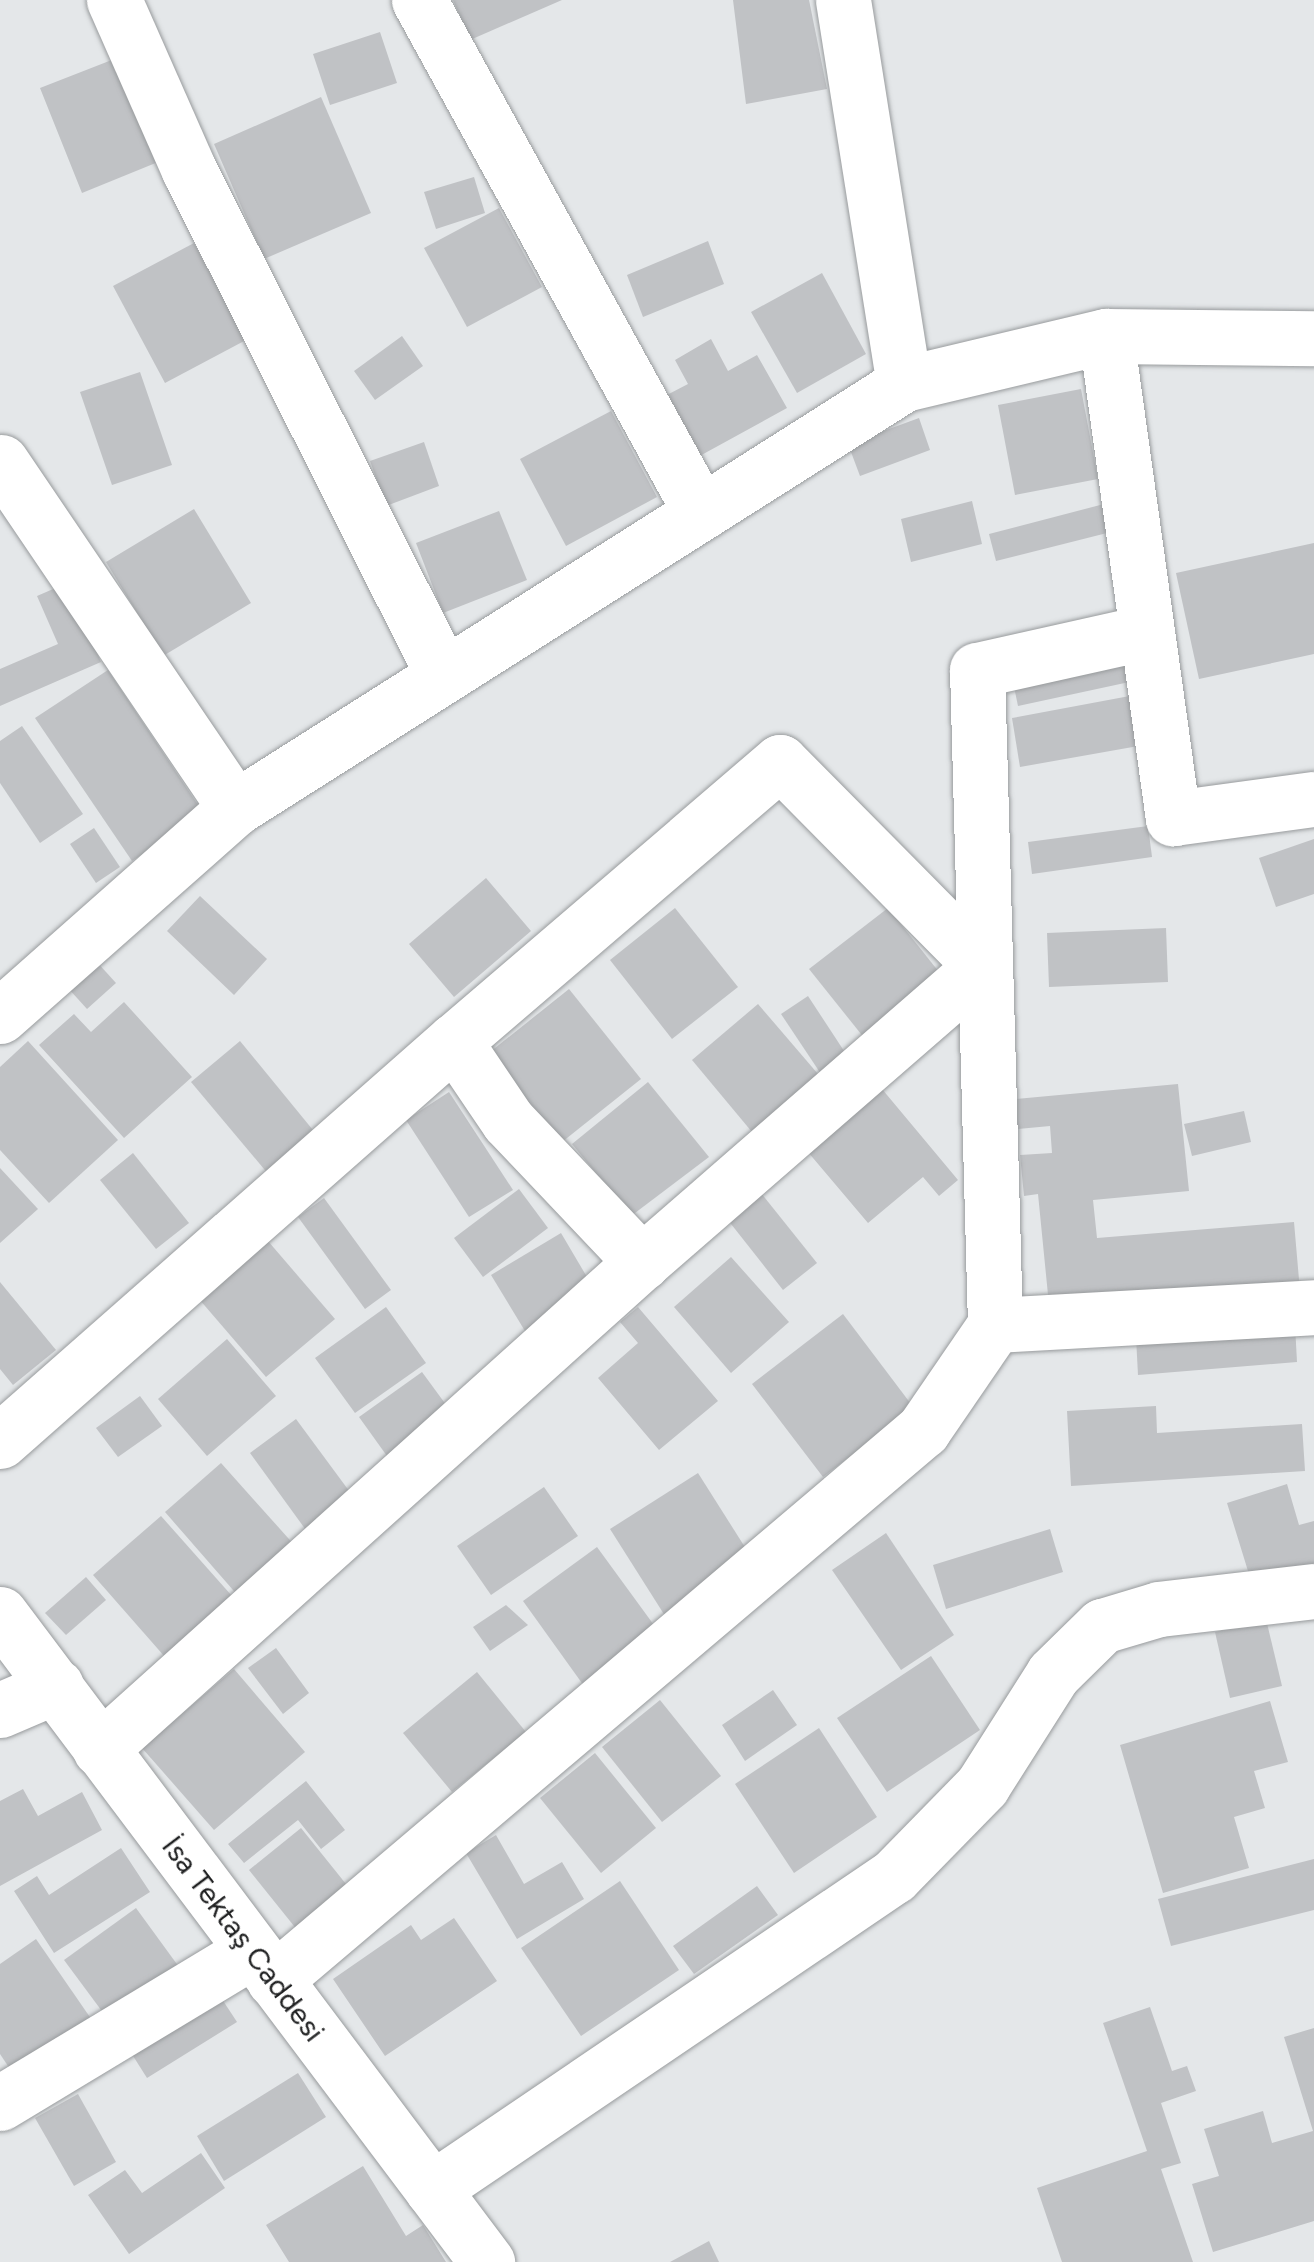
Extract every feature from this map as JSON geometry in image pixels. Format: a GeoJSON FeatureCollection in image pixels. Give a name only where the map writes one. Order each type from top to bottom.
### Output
{"type":"FeatureCollection","features":[{"type":"Feature","properties":{"kind":"street"},"geometry":{"type":"LineString","coordinates":[[114,0],[189,170],[443,675]]}},
{"type":"Feature","properties":{"kind":"street"},"geometry":{"type":"LineString","coordinates":[[419,0],[701,513]]}},
{"type":"Feature","properties":{"kind":"street"},"geometry":{"type":"LineString","coordinates":[[843,0],[904,384]]}},
{"type":"Feature","properties":{"kind":"street"},"geometry":{"type":"LineString","coordinates":[[1106,336],[1173,818],[1314,799]]}},
{"type":"Feature","properties":{"kind":"street"},"geometry":{"type":"LineString","coordinates":[[0,1016],[234,808],[904,384],[1106,336],[1314,338]]}},
{"type":"Feature","properties":{"kind":"street"},"geometry":{"type":"LineString","coordinates":[[0,461],[234,808]]}},
{"type":"Feature","properties":{"kind":"street"},"geometry":{"type":"LineString","coordinates":[[0,2103],[262,1966],[923,1430],[995,1325],[982,966],[977,670],[1147,632]]}},
{"type":"Feature","properties":{"kind":"street"},"geometry":{"type":"LineString","coordinates":[[0,1440],[454,1041],[780,762],[982,966]]}},
{"type":"Feature","properties":{"kind":"street"},"geometry":{"type":"LineString","coordinates":[[100,1748],[642,1262],[982,966]]}},
{"type":"Feature","properties":{"kind":"street"},"geometry":{"type":"LineString","coordinates":[[454,1041],[508,1120],[642,1262]]}},
{"type":"Feature","properties":{"kind":"street"},"geometry":{"type":"LineString","coordinates":[[995,1325],[1314,1307]]}},
{"type":"Feature","properties":{"kind":"street"},"geometry":{"type":"LineString","coordinates":[[432,2189],[894,1876],[982,1786],[1052,1674],[1102,1626],[1159,1609],[1314,1592]]}},
{"type":"Feature","properties":{"kind":"street","name":"İsa Tektaş Caddesi"},"geometry":{"type":"LineString","coordinates":[[0,1614],[487,2262]]}},
{"type":"Feature","properties":{"kind":"street"},"geometry":{"type":"LineString","coordinates":[[0,1710],[56,1686]]}},
{"type":"Feature","properties":{"kind":"building"},"geometry":{"type":"Polygon","coordinates":[[[453,0],[562,0],[470,40],[453,0]]]}},
{"type":"Feature","properties":{"kind":"building"},"geometry":{"type":"Polygon","coordinates":[[[733,0],[809,0],[827,89],[746,104],[733,0]]]}},
{"type":"Feature","properties":{"kind":"building"},"geometry":{"type":"Polygon","coordinates":[[[380,32],[397,83],[330,105],[313,54],[380,32]]]}},
{"type":"Feature","properties":{"kind":"building"},"geometry":{"type":"Polygon","coordinates":[[[122,56],[163,160],[82,193],[40,88],[122,56]]]}},
{"type":"Feature","properties":{"kind":"building"},"geometry":{"type":"Polygon","coordinates":[[[321,97],[371,213],[264,259],[214,144],[321,97]]]}},
{"type":"Feature","properties":{"kind":"building"},"geometry":{"type":"Polygon","coordinates":[[[474,177],[485,213],[436,229],[424,192],[474,177]]]}},
{"type":"Feature","properties":{"kind":"building"},"geometry":{"type":"Polygon","coordinates":[[[499,208],[542,287],[467,327],[424,248],[499,208]]]}},
{"type":"Feature","properties":{"kind":"building"},"geometry":{"type":"Polygon","coordinates":[[[708,241],[724,284],[643,317],[627,275],[708,241]]]}},
{"type":"Feature","properties":{"kind":"building"},"geometry":{"type":"Polygon","coordinates":[[[194,243],[246,340],[165,383],[113,286],[194,243]]]}},
{"type":"Feature","properties":{"kind":"building"},"geometry":{"type":"Polygon","coordinates":[[[822,273],[866,354],[797,393],[751,312],[822,273]]]}},
{"type":"Feature","properties":{"kind":"building"},"geometry":{"type":"Polygon","coordinates":[[[402,336],[423,366],[375,400],[354,371],[402,336]]]}},
{"type":"Feature","properties":{"kind":"building"},"geometry":{"type":"Polygon","coordinates":[[[711,339],[728,371],[757,355],[787,408],[696,458],[663,397],[688,384],[675,360],[711,339]]]}},
{"type":"Feature","properties":{"kind":"building"},"geometry":{"type":"Polygon","coordinates":[[[140,372],[172,465],[112,485],[80,392],[140,372]]]}},
{"type":"Feature","properties":{"kind":"building"},"geometry":{"type":"Polygon","coordinates":[[[1081,389],[1098,479],[1015,495],[998,405],[1081,389]]]}},
{"type":"Feature","properties":{"kind":"building"},"geometry":{"type":"Polygon","coordinates":[[[611,411],[657,497],[566,546],[520,459],[611,411]]]}},
{"type":"Feature","properties":{"kind":"building"},"geometry":{"type":"Polygon","coordinates":[[[919,418],[930,450],[860,476],[848,444],[919,418]]]}},
{"type":"Feature","properties":{"kind":"building"},"geometry":{"type":"Polygon","coordinates":[[[424,442],[439,486],[386,506],[370,461],[424,442]]]}},
{"type":"Feature","properties":{"kind":"building"},"geometry":{"type":"Polygon","coordinates":[[[972,501],[982,544],[911,562],[901,519],[972,501]]]}},
{"type":"Feature","properties":{"kind":"building"},"geometry":{"type":"Polygon","coordinates":[[[1104,504],[1111,532],[996,561],[989,534],[1104,504]]]}},
{"type":"Feature","properties":{"kind":"building"},"geometry":{"type":"Polygon","coordinates":[[[194,509],[251,603],[163,656],[106,562],[194,509]]]}},
{"type":"Feature","properties":{"kind":"building"},"geometry":{"type":"Polygon","coordinates":[[[499,511],[527,580],[443,613],[416,543],[499,511]]]}},
{"type":"Feature","properties":{"kind":"building"},"geometry":{"type":"Polygon","coordinates":[[[1314,543],[1314,654],[1199,679],[1176,573],[1314,543]]]}},
{"type":"Feature","properties":{"kind":"building"},"geometry":{"type":"Polygon","coordinates":[[[67,583],[101,662],[0,706],[0,669],[58,644],[37,596],[67,583]]]}},
{"type":"Feature","properties":{"kind":"building"},"geometry":{"type":"Polygon","coordinates":[[[1128,657],[1134,681],[1018,706],[1013,682],[1128,657]]]}},
{"type":"Feature","properties":{"kind":"building"},"geometry":{"type":"Polygon","coordinates":[[[108,670],[204,814],[132,861],[35,718],[108,670]]]}},
{"type":"Feature","properties":{"kind":"building"},"geometry":{"type":"Polygon","coordinates":[[[1135,695],[1144,745],[1020,767],[1012,718],[1135,695]]]}},
{"type":"Feature","properties":{"kind":"building"},"geometry":{"type":"Polygon","coordinates":[[[22,726],[83,814],[40,843],[0,783],[0,741],[22,726]]]}},
{"type":"Feature","properties":{"kind":"building"},"geometry":{"type":"Polygon","coordinates":[[[1148,826],[1152,857],[1032,874],[1028,842],[1148,826]]]}},
{"type":"Feature","properties":{"kind":"building"},"geometry":{"type":"Polygon","coordinates":[[[94,828],[120,867],[96,883],[70,844],[94,828]]]}},
{"type":"Feature","properties":{"kind":"building"},"geometry":{"type":"Polygon","coordinates":[[[1314,839],[1314,894],[1276,907],[1259,858],[1314,839]]]}},
{"type":"Feature","properties":{"kind":"building"},"geometry":{"type":"Polygon","coordinates":[[[486,878],[531,931],[454,997],[409,944],[486,878]]]}},
{"type":"Feature","properties":{"kind":"building"},"geometry":{"type":"Polygon","coordinates":[[[200,896],[267,959],[234,995],[167,931],[200,896]]]}},
{"type":"Feature","properties":{"kind":"building"},"geometry":{"type":"Polygon","coordinates":[[[675,908],[738,987],[672,1039],[610,960],[675,908]]]}},
{"type":"Feature","properties":{"kind":"building"},"geometry":{"type":"Polygon","coordinates":[[[888,908],[947,982],[869,1044],[809,969],[888,908]]]}},
{"type":"Feature","properties":{"kind":"building"},"geometry":{"type":"Polygon","coordinates":[[[1166,928],[1168,982],[1049,987],[1047,933],[1166,928]]]}},
{"type":"Feature","properties":{"kind":"building"},"geometry":{"type":"Polygon","coordinates":[[[96,961],[116,983],[87,1009],[68,988],[96,961]]]}},
{"type":"Feature","properties":{"kind":"building"},"geometry":{"type":"Polygon","coordinates":[[[569,989],[641,1079],[552,1150],[480,1060],[569,989]]]}},
{"type":"Feature","properties":{"kind":"building"},"geometry":{"type":"Polygon","coordinates":[[[808,996],[848,1057],[821,1074],[781,1014],[808,996]]]}},
{"type":"Feature","properties":{"kind":"building"},"geometry":{"type":"Polygon","coordinates":[[[124,1002],[192,1077],[124,1138],[39,1045],[74,1014],[91,1032],[124,1002]]]}},
{"type":"Feature","properties":{"kind":"building"},"geometry":{"type":"Polygon","coordinates":[[[758,1004],[824,1081],[757,1138],[692,1060],[758,1004]]]}},
{"type":"Feature","properties":{"kind":"building"},"geometry":{"type":"Polygon","coordinates":[[[28,1041],[118,1140],[49,1203],[0,1150],[0,1067],[28,1041]]]}},
{"type":"Feature","properties":{"kind":"building"},"geometry":{"type":"Polygon","coordinates":[[[240,1041],[317,1135],[269,1175],[191,1082],[240,1041]]]}},
{"type":"Feature","properties":{"kind":"building"},"geometry":{"type":"Polygon","coordinates":[[[648,1082],[709,1157],[631,1216],[572,1144],[648,1082]]]}},
{"type":"Feature","properties":{"kind":"building"},"geometry":{"type":"Polygon","coordinates":[[[877,1083],[958,1180],[939,1196],[923,1177],[868,1223],[802,1145],[877,1083]]]}},
{"type":"Feature","properties":{"kind":"building"},"geometry":{"type":"Polygon","coordinates":[[[1178,1084],[1189,1191],[1093,1200],[1097,1238],[1294,1222],[1300,1291],[1050,1315],[1038,1194],[1024,1196],[1020,1155],[1052,1153],[1050,1126],[1018,1129],[1015,1099],[1178,1084]]]}},
{"type":"Feature","properties":{"kind":"building"},"geometry":{"type":"Polygon","coordinates":[[[449,1092],[513,1190],[469,1217],[406,1120],[449,1092]]]}},
{"type":"Feature","properties":{"kind":"building"},"geometry":{"type":"Polygon","coordinates":[[[1244,1111],[1251,1142],[1192,1156],[1184,1124],[1244,1111]]]}},
{"type":"Feature","properties":{"kind":"building"},"geometry":{"type":"Polygon","coordinates":[[[133,1153],[189,1223],[156,1249],[100,1180],[133,1153]]]}},
{"type":"Feature","properties":{"kind":"building"},"geometry":{"type":"Polygon","coordinates":[[[0,1168],[38,1209],[0,1243],[0,1168]]]}},
{"type":"Feature","properties":{"kind":"building"},"geometry":{"type":"Polygon","coordinates":[[[753,1183],[817,1263],[783,1290],[720,1210],[753,1183]]]}},
{"type":"Feature","properties":{"kind":"building"},"geometry":{"type":"Polygon","coordinates":[[[519,1189],[548,1228],[483,1277],[454,1238],[519,1189]]]}},
{"type":"Feature","properties":{"kind":"building"},"geometry":{"type":"Polygon","coordinates":[[[324,1198],[391,1290],[365,1309],[298,1217],[324,1198]]]}},
{"type":"Feature","properties":{"kind":"building"},"geometry":{"type":"Polygon","coordinates":[[[561,1233],[597,1294],[528,1336],[491,1275],[561,1233]]]}},
{"type":"Feature","properties":{"kind":"building"},"geometry":{"type":"Polygon","coordinates":[[[268,1241],[335,1319],[266,1377],[199,1299],[268,1241]]]}},
{"type":"Feature","properties":{"kind":"building"},"geometry":{"type":"Polygon","coordinates":[[[731,1257],[789,1322],[731,1373],[674,1307],[731,1257]]]}},
{"type":"Feature","properties":{"kind":"building"},"geometry":{"type":"Polygon","coordinates":[[[0,1282],[56,1350],[13,1385],[0,1369],[0,1282]]]}},
{"type":"Feature","properties":{"kind":"building"},"geometry":{"type":"Polygon","coordinates":[[[386,1307],[426,1363],[355,1413],[315,1358],[386,1307]]]}},
{"type":"Feature","properties":{"kind":"building"},"geometry":{"type":"Polygon","coordinates":[[[638,1307],[718,1401],[659,1450],[598,1378],[638,1343],[620,1322],[638,1307]]]}},
{"type":"Feature","properties":{"kind":"building"},"geometry":{"type":"Polygon","coordinates":[[[843,1314],[914,1408],[823,1477],[752,1384],[843,1314]]]}},
{"type":"Feature","properties":{"kind":"building"},"geometry":{"type":"Polygon","coordinates":[[[1295,1325],[1297,1362],[1138,1375],[1136,1337],[1295,1325]]]}},
{"type":"Feature","properties":{"kind":"building"},"geometry":{"type":"Polygon","coordinates":[[[227,1339],[276,1396],[207,1456],[158,1399],[227,1339]]]}},
{"type":"Feature","properties":{"kind":"building"},"geometry":{"type":"Polygon","coordinates":[[[422,1372],[455,1417],[392,1463],[359,1417],[422,1372]]]}},
{"type":"Feature","properties":{"kind":"building"},"geometry":{"type":"Polygon","coordinates":[[[140,1396],[162,1426],[118,1457],[96,1428],[140,1396]]]}},
{"type":"Feature","properties":{"kind":"building"},"geometry":{"type":"Polygon","coordinates":[[[1156,1406],[1157,1433],[1302,1424],[1305,1471],[1071,1486],[1067,1411],[1156,1406]]]}},
{"type":"Feature","properties":{"kind":"building"},"geometry":{"type":"Polygon","coordinates":[[[296,1419],[358,1503],[311,1537],[250,1453],[296,1419]]]}},
{"type":"Feature","properties":{"kind":"building"},"geometry":{"type":"Polygon","coordinates":[[[221,1463],[297,1548],[240,1598],[165,1512],[221,1463]]]}},
{"type":"Feature","properties":{"kind":"building"},"geometry":{"type":"Polygon","coordinates":[[[698,1473],[755,1563],[667,1619],[610,1529],[698,1473]]]}},
{"type":"Feature","properties":{"kind":"building"},"geometry":{"type":"Polygon","coordinates":[[[1287,1484],[1299,1525],[1314,1521],[1314,1565],[1252,1584],[1227,1503],[1287,1484]]]}},
{"type":"Feature","properties":{"kind":"building"},"geometry":{"type":"Polygon","coordinates":[[[544,1487],[578,1536],[491,1595],[457,1546],[544,1487]]]}},
{"type":"Feature","properties":{"kind":"building"},"geometry":{"type":"Polygon","coordinates":[[[161,1516],[240,1605],[172,1665],[93,1575],[161,1516]]]}},
{"type":"Feature","properties":{"kind":"building"},"geometry":{"type":"Polygon","coordinates":[[[1050,1529],[1063,1572],[946,1609],[933,1565],[1050,1529]]]}},
{"type":"Feature","properties":{"kind":"building"},"geometry":{"type":"Polygon","coordinates":[[[886,1533],[954,1635],[901,1670],[832,1570],[886,1533]]]}},
{"type":"Feature","properties":{"kind":"building"},"geometry":{"type":"Polygon","coordinates":[[[597,1547],[659,1632],[584,1686],[523,1601],[597,1547]]]}},
{"type":"Feature","properties":{"kind":"building"},"geometry":{"type":"Polygon","coordinates":[[[86,1577],[106,1600],[66,1635],[45,1613],[86,1577]]]}},
{"type":"Feature","properties":{"kind":"building"},"geometry":{"type":"Polygon","coordinates":[[[506,1605],[528,1625],[490,1651],[473,1627],[506,1605]]]}},
{"type":"Feature","properties":{"kind":"building"},"geometry":{"type":"Polygon","coordinates":[[[1266,1619],[1282,1686],[1230,1698],[1215,1632],[1266,1619]]]}},
{"type":"Feature","properties":{"kind":"building"},"geometry":{"type":"Polygon","coordinates":[[[276,1648],[309,1693],[283,1714],[248,1668],[276,1648]]]}},
{"type":"Feature","properties":{"kind":"building"},"geometry":{"type":"Polygon","coordinates":[[[931,1656],[980,1730],[887,1792],[837,1718],[931,1656]]]}},
{"type":"Feature","properties":{"kind":"building"},"geometry":{"type":"Polygon","coordinates":[[[234,1669],[305,1752],[214,1830],[142,1748],[234,1669]]]}},
{"type":"Feature","properties":{"kind":"building"},"geometry":{"type":"Polygon","coordinates":[[[477,1672],[526,1732],[452,1792],[403,1733],[477,1672]]]}},
{"type":"Feature","properties":{"kind":"building"},"geometry":{"type":"Polygon","coordinates":[[[773,1690],[797,1725],[745,1761],[722,1725],[773,1690]]]}},
{"type":"Feature","properties":{"kind":"building"},"geometry":{"type":"Polygon","coordinates":[[[660,1700],[721,1776],[662,1822],[602,1747],[660,1700]]]}},
{"type":"Feature","properties":{"kind":"building"},"geometry":{"type":"Polygon","coordinates":[[[1270,1701],[1288,1762],[1254,1771],[1265,1808],[1234,1817],[1249,1868],[1163,1893],[1120,1745],[1270,1701]]]}},
{"type":"Feature","properties":{"kind":"building"},"geometry":{"type":"Polygon","coordinates":[[[819,1728],[877,1817],[794,1873],[735,1784],[819,1728]]]}},
{"type":"Feature","properties":{"kind":"building"},"geometry":{"type":"Polygon","coordinates":[[[595,1753],[656,1828],[601,1873],[540,1798],[595,1753]]]}},
{"type":"Feature","properties":{"kind":"building"},"geometry":{"type":"Polygon","coordinates":[[[306,1781],[345,1830],[321,1849],[298,1820],[244,1863],[228,1844],[306,1781]]]}},
{"type":"Feature","properties":{"kind":"building"},"geometry":{"type":"Polygon","coordinates":[[[23,1789],[38,1816],[82,1792],[102,1830],[0,1886],[0,1801],[23,1789]]]}},
{"type":"Feature","properties":{"kind":"building"},"geometry":{"type":"Polygon","coordinates":[[[301,1828],[350,1889],[298,1931],[249,1870],[301,1828]]]}},
{"type":"Feature","properties":{"kind":"building"},"geometry":{"type":"Polygon","coordinates":[[[496,1835],[524,1884],[562,1862],[584,1899],[517,1939],[466,1853],[496,1835]]]}},
{"type":"Feature","properties":{"kind":"building"},"geometry":{"type":"Polygon","coordinates":[[[121,1848],[150,1892],[54,1953],[14,1891],[37,1876],[49,1895],[121,1848]]]}},
{"type":"Feature","properties":{"kind":"building"},"geometry":{"type":"Polygon","coordinates":[[[1314,1859],[1314,1910],[1171,1946],[1158,1899],[1314,1859]]]}},
{"type":"Feature","properties":{"kind":"building"},"geometry":{"type":"Polygon","coordinates":[[[620,1881],[679,1970],[581,2036],[521,1948],[620,1881]]]}},
{"type":"Feature","properties":{"kind":"building"},"geometry":{"type":"Polygon","coordinates":[[[757,1886],[778,1915],[694,1974],[673,1946],[757,1886]]]}},
{"type":"Feature","properties":{"kind":"building"},"geometry":{"type":"Polygon","coordinates":[[[136,1908],[179,1967],[107,2018],[64,1960],[136,1908]]]}},
{"type":"Feature","properties":{"kind":"building"},"geometry":{"type":"Polygon","coordinates":[[[454,1918],[497,1981],[385,2056],[333,1979],[411,1925],[421,1940],[454,1918]]]}},
{"type":"Feature","properties":{"kind":"building"},"geometry":{"type":"Polygon","coordinates":[[[36,1939],[94,2023],[16,2078],[0,2054],[0,1964],[36,1939]]]}},
{"type":"Feature","properties":{"kind":"building"},"geometry":{"type":"Polygon","coordinates":[[[218,1993],[237,2022],[147,2078],[128,2048],[218,1993]]]}},
{"type":"Feature","properties":{"kind":"building"},"geometry":{"type":"Polygon","coordinates":[[[1150,2007],[1172,2071],[1187,2066],[1196,2091],[1161,2103],[1181,2163],[1161,2169],[1193,2262],[1062,2262],[1037,2188],[1147,2151],[1103,2023],[1150,2007]]]}},
{"type":"Feature","properties":{"kind":"building"},"geometry":{"type":"Polygon","coordinates":[[[1314,2028],[1314,2221],[1213,2252],[1192,2184],[1219,2176],[1204,2129],[1263,2111],[1272,2143],[1313,2131],[1284,2037],[1314,2028]]]}},
{"type":"Feature","properties":{"kind":"building"},"geometry":{"type":"Polygon","coordinates":[[[298,2073],[326,2117],[224,2181],[197,2136],[298,2073]]]}},
{"type":"Feature","properties":{"kind":"building"},"geometry":{"type":"Polygon","coordinates":[[[78,2094],[116,2162],[74,2186],[35,2118],[78,2094]]]}},
{"type":"Feature","properties":{"kind":"building"},"geometry":{"type":"Polygon","coordinates":[[[201,2153],[225,2188],[129,2254],[88,2195],[125,2170],[142,2193],[201,2153]]]}},
{"type":"Feature","properties":{"kind":"building"},"geometry":{"type":"Polygon","coordinates":[[[363,2166],[406,2236],[423,2225],[446,2262],[289,2262],[266,2225],[363,2166]]]}},
{"type":"Feature","properties":{"kind":"building"},"geometry":{"type":"Polygon","coordinates":[[[709,2241],[719,2262],[670,2262],[709,2241]]]}}]}
